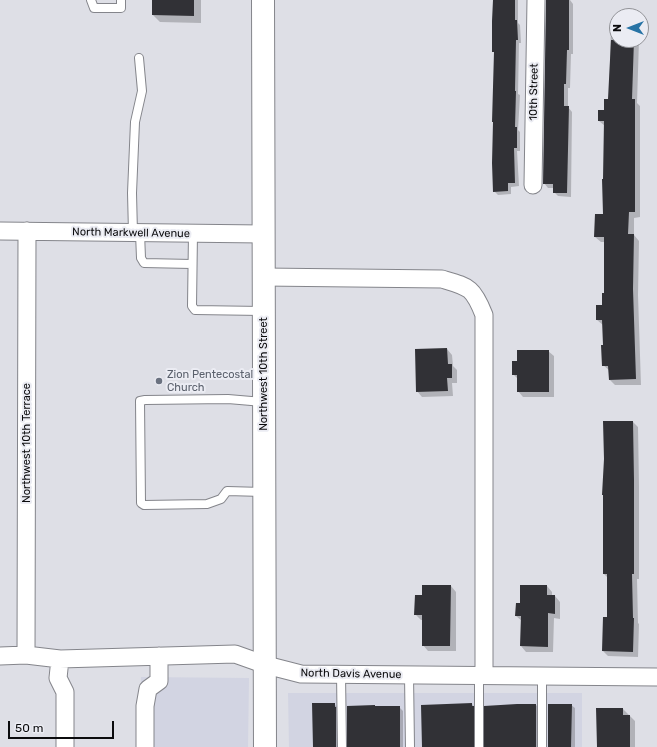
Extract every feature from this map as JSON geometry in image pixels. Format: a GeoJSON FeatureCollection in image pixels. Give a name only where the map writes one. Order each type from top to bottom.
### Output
{"type":"FeatureCollection","features":[{"type":"Feature","properties":{"kind":"main road","name":"Northwest 10th Street"},"geometry":{"type":"LineString","coordinates":[[262,0],[266,747]]}},
{"type":"Feature","properties":{"kind":"street","name":"10th Street"},"geometry":{"type":"LineString","coordinates":[[533,185],[536,0]]}},
{"type":"Feature","properties":{"kind":"street","name":"North Markwell Avenue"},"geometry":{"type":"LineString","coordinates":[[0,231],[263,234]]}},
{"type":"Feature","properties":{"kind":"street","name":"Northwest 10th Terrace"},"geometry":{"type":"LineString","coordinates":[[26,655],[28,231]]}},
{"type":"Feature","properties":{"kind":"street"},"geometry":{"type":"LineString","coordinates":[[263,277],[442,279],[466,286],[478,299],[484,315],[482,675]]}},
{"type":"Feature","properties":{"kind":"street","name":"North Davis Avenue"},"geometry":{"type":"LineString","coordinates":[[0,656],[26,655],[60,659],[235,654],[266,665],[301,674],[657,677]]}},
{"type":"Feature","properties":{"kind":"street"},"geometry":{"type":"LineString","coordinates":[[145,747],[144,706],[148,689],[159,681],[159,656]]}},
{"type":"Feature","properties":{"kind":"street"},"geometry":{"type":"LineString","coordinates":[[60,659],[58,678],[65,692],[65,747]]}},
{"type":"Feature","properties":{"kind":"lane"},"geometry":{"type":"LineString","coordinates":[[91,0],[94,8],[121,8],[121,0]]}},
{"type":"Feature","properties":{"kind":"lane"},"geometry":{"type":"LineString","coordinates":[[139,58],[142,91],[135,122],[132,193],[136,233],[141,258],[144,263],[192,264]]}},
{"type":"Feature","properties":{"kind":"lane"},"geometry":{"type":"LineString","coordinates":[[193,234],[192,306],[195,310],[263,311]]}},
{"type":"Feature","properties":{"kind":"lane"},"geometry":{"type":"LineString","coordinates":[[264,402],[228,399],[140,401],[141,503],[144,505],[207,504],[221,500],[227,491],[264,492]]}},
{"type":"Feature","properties":{"kind":"lane"},"geometry":{"type":"LineString","coordinates":[[341,674],[342,747]]}},
{"type":"Feature","properties":{"kind":"lane"},"geometry":{"type":"LineString","coordinates":[[410,675],[410,747]]}},
{"type":"Feature","properties":{"kind":"lane"},"geometry":{"type":"LineString","coordinates":[[479,747],[482,675]]}},
{"type":"Feature","properties":{"kind":"lane"},"geometry":{"type":"LineString","coordinates":[[542,676],[542,747]]}},
{"type":"Feature","properties":{"kind":"shaded area"},"geometry":{"type":"Polygon","coordinates":[[[141,677],[249,678],[248,747],[140,747],[141,677]]]}},
{"type":"Feature","properties":{"kind":"shaded area"},"geometry":{"type":"Polygon","coordinates":[[[288,693],[582,693],[582,747],[289,747],[288,693]]]}},
{"type":"Feature","properties":{"kind":"building"},"geometry":{"type":"Polygon","coordinates":[[[152,0],[194,0],[194,16],[152,15],[152,0]]]}},
{"type":"Feature","properties":{"kind":"building"},"geometry":{"type":"Polygon","coordinates":[[[493,0],[515,0],[515,20],[517,20],[518,40],[516,40],[515,127],[517,127],[517,148],[514,148],[515,183],[508,183],[508,191],[493,192],[492,122],[494,52],[492,52],[492,21],[493,0]]]}},
{"type":"Feature","properties":{"kind":"building"},"geometry":{"type":"Polygon","coordinates":[[[546,0],[569,0],[569,50],[567,50],[566,84],[564,84],[564,106],[569,106],[567,193],[553,193],[553,184],[543,184],[546,0]]]}},
{"type":"Feature","properties":{"kind":"building"},"geometry":{"type":"Polygon","coordinates":[[[611,48],[634,48],[632,99],[635,99],[635,212],[629,212],[628,234],[634,234],[633,289],[636,379],[609,380],[608,366],[602,366],[602,320],[596,320],[596,305],[602,305],[602,293],[604,293],[604,237],[594,237],[595,214],[603,214],[602,179],[604,121],[598,121],[598,110],[604,110],[604,99],[608,99],[611,48]]]}},
{"type":"Feature","properties":{"kind":"building"},"geometry":{"type":"Polygon","coordinates":[[[447,348],[448,364],[452,364],[452,378],[447,378],[448,391],[416,392],[415,349],[447,348]]]}},
{"type":"Feature","properties":{"kind":"building"},"geometry":{"type":"Polygon","coordinates":[[[517,350],[549,350],[549,392],[517,392],[517,375],[512,375],[512,361],[517,361],[517,350]]]}},
{"type":"Feature","properties":{"kind":"building"},"geometry":{"type":"Polygon","coordinates":[[[603,421],[633,421],[633,652],[602,651],[603,617],[607,617],[607,574],[603,574],[603,421]]]}},
{"type":"Feature","properties":{"kind":"building"},"geometry":{"type":"Polygon","coordinates":[[[422,585],[451,585],[450,646],[422,646],[422,615],[414,615],[415,595],[422,595],[422,585]]]}},
{"type":"Feature","properties":{"kind":"building"},"geometry":{"type":"Polygon","coordinates":[[[520,585],[547,585],[547,595],[555,595],[555,614],[548,613],[548,647],[520,646],[521,616],[515,616],[516,603],[520,603],[520,585]]]}},
{"type":"Feature","properties":{"kind":"building"},"geometry":{"type":"Polygon","coordinates":[[[312,703],[335,703],[336,747],[313,747],[312,703]]]}},
{"type":"Feature","properties":{"kind":"building"},"geometry":{"type":"Polygon","coordinates":[[[472,703],[472,706],[474,706],[474,747],[422,747],[421,705],[472,703]]]}},
{"type":"Feature","properties":{"kind":"building"},"geometry":{"type":"Polygon","coordinates":[[[536,704],[536,747],[484,747],[484,706],[536,704]]]}},
{"type":"Feature","properties":{"kind":"building"},"geometry":{"type":"Polygon","coordinates":[[[548,704],[572,704],[571,747],[548,747],[548,704]]]}},
{"type":"Feature","properties":{"kind":"building"},"geometry":{"type":"Polygon","coordinates":[[[347,706],[400,706],[400,747],[347,747],[347,706]]]}},
{"type":"Feature","properties":{"kind":"building"},"geometry":{"type":"Polygon","coordinates":[[[596,708],[623,708],[623,715],[630,715],[630,747],[597,747],[596,708]]]}},
{"type":"Feature","properties":{"kind":"place","name":"Zion Pentecostal Church"},"geometry":{"type":"Point","coordinates":[159,381]}}]}
